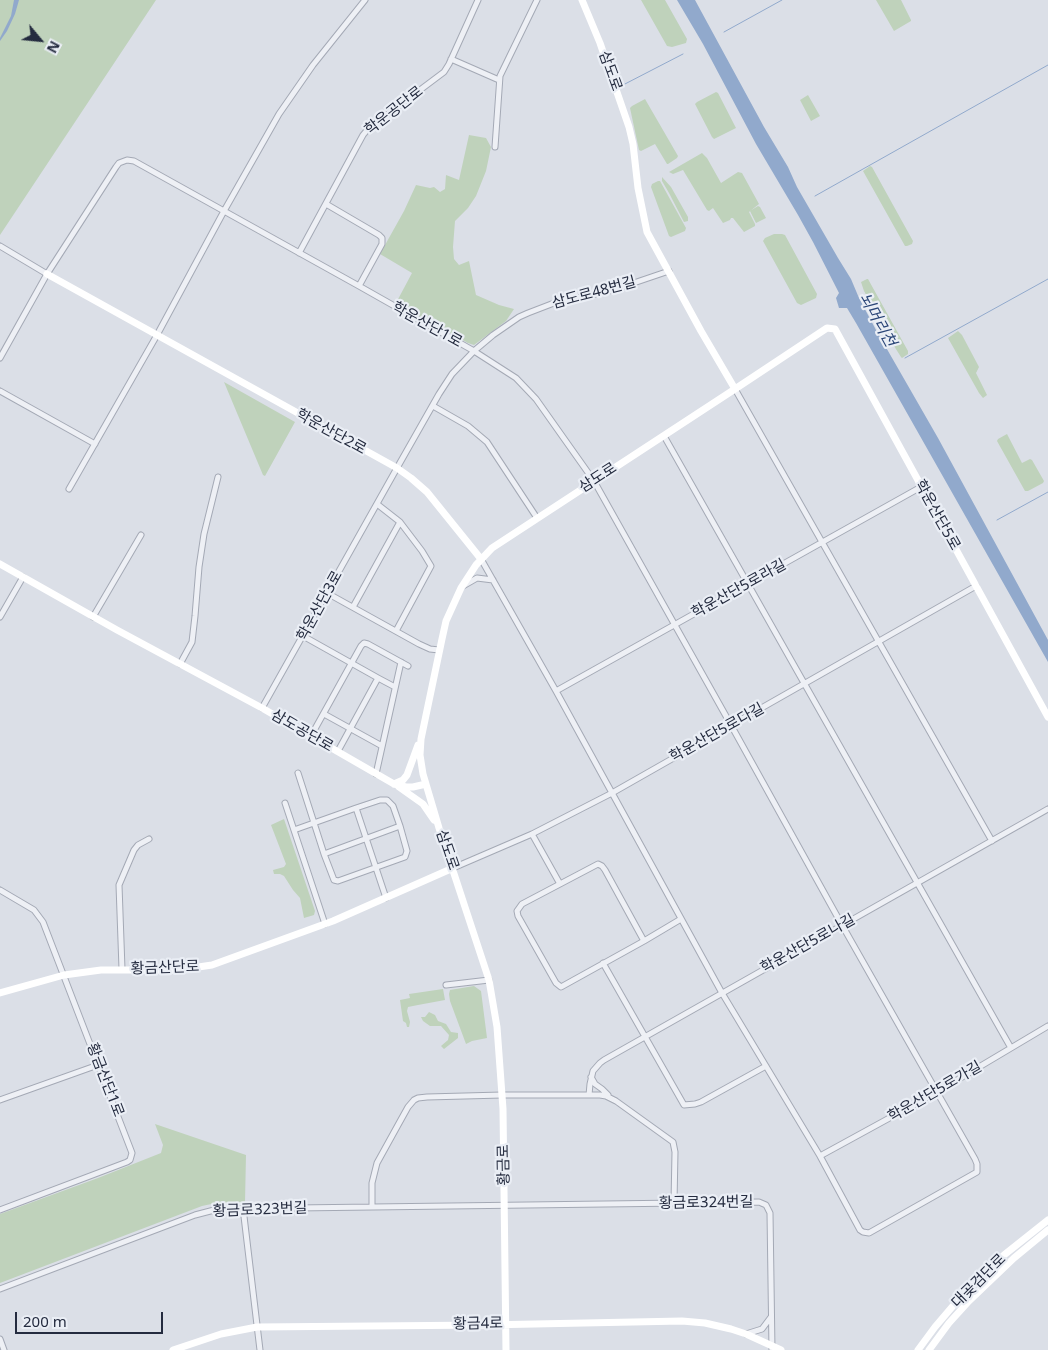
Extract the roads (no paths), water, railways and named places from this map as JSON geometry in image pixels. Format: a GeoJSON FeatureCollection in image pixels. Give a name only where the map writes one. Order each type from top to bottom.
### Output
{"type":"FeatureCollection","features":[{"type":"Feature","properties":{"kind":"street"},"geometry":{"type":"LineString","coordinates":[[69,489],[157,335],[268,132],[312,65],[365,0]]}},
{"type":"Feature","properties":{"kind":"street","name":"학운공단로"},"geometry":{"type":"LineString","coordinates":[[299,253],[365,132],[441,75],[451,59],[478,0]]}},
{"type":"Feature","properties":{"kind":"street"},"geometry":{"type":"LineString","coordinates":[[495,147],[499,80],[537,0]]}},
{"type":"Feature","properties":{"kind":"street","name":"삼도로"},"geometry":{"type":"LineString","coordinates":[[489,980],[439,828],[420,755],[423,726],[446,621],[461,588],[472,570],[492,548],[736,389],[647,232],[638,188],[629,126],[582,0]]}},
{"type":"Feature","properties":{"kind":"street"},"geometry":{"type":"LineString","coordinates":[[451,59],[499,80]]}},
{"type":"Feature","properties":{"kind":"street","name":"학운산단1로"},"geometry":{"type":"LineString","coordinates":[[48,274],[116,167],[122,161],[134,161],[474,352],[509,373],[524,385],[594,481],[975,1159],[977,1172],[869,1233],[860,1230],[820,1156]]}},
{"type":"Feature","properties":{"kind":"street"},"geometry":{"type":"LineString","coordinates":[[326,204],[382,238],[382,244],[359,286]]}},
{"type":"Feature","properties":{"kind":"street","name":"학운산단2로"},"geometry":{"type":"LineString","coordinates":[[0,246],[397,468],[427,492],[481,559]]}},
{"type":"Feature","properties":{"kind":"street","name":"삼도로48번길"},"geometry":{"type":"LineString","coordinates":[[432,406],[449,379],[474,352],[493,335],[519,317],[554,303],[613,290],[669,271]]}},
{"type":"Feature","properties":{"kind":"street"},"geometry":{"type":"LineString","coordinates":[[0,358],[48,274]]}},
{"type":"Feature","properties":{"kind":"street","name":"학운산단5로"},"geometry":{"type":"LineString","coordinates":[[736,389],[828,328],[835,329],[1048,717]]}},
{"type":"Feature","properties":{"kind":"street"},"geometry":{"type":"LineString","coordinates":[[736,389],[992,841]]}},
{"type":"Feature","properties":{"kind":"street"},"geometry":{"type":"LineString","coordinates":[[0,391],[95,444]]}},
{"type":"Feature","properties":{"kind":"street"},"geometry":{"type":"LineString","coordinates":[[432,406],[468,426],[487,442],[537,518]]}},
{"type":"Feature","properties":{"kind":"street","name":"학운산단3로"},"geometry":{"type":"LineString","coordinates":[[262,708],[432,406]]}},
{"type":"Feature","properties":{"kind":"street"},"geometry":{"type":"LineString","coordinates":[[664,436],[1011,1048]]}},
{"type":"Feature","properties":{"kind":"street"},"geometry":{"type":"LineString","coordinates":[[180,664],[192,642],[204,534],[218,477]]}},
{"type":"Feature","properties":{"kind":"street","name":"학운산단5로라길"},"geometry":{"type":"LineString","coordinates":[[556,690],[921,487]]}},
{"type":"Feature","properties":{"kind":"street"},"geometry":{"type":"LineString","coordinates":[[377,504],[400,522],[431,566],[396,631]]}},
{"type":"Feature","properties":{"kind":"street"},"geometry":{"type":"LineString","coordinates":[[353,606],[400,522]]}},
{"type":"Feature","properties":{"kind":"street"},"geometry":{"type":"LineString","coordinates":[[93,617],[141,535]]}},
{"type":"Feature","properties":{"kind":"street"},"geometry":{"type":"LineString","coordinates":[[481,559],[556,690],[722,993],[820,1156]]}},
{"type":"Feature","properties":{"kind":"street","name":"삼도공단로"},"geometry":{"type":"LineString","coordinates":[[0,564],[93,617],[262,708],[394,784],[406,787],[426,784]]}},
{"type":"Feature","properties":{"kind":"street"},"geometry":{"type":"LineString","coordinates":[[0,617],[23,577]]}},
{"type":"Feature","properties":{"kind":"street"},"geometry":{"type":"LineString","coordinates":[[461,588],[477,578],[493,580]]}},
{"type":"Feature","properties":{"kind":"street","name":"학운산단5로다길"},"geometry":{"type":"LineString","coordinates":[[453,868],[532,834],[612,792],[976,586]]}},
{"type":"Feature","properties":{"kind":"street"},"geometry":{"type":"LineString","coordinates":[[327,593],[425,647],[439,650]]}},
{"type":"Feature","properties":{"kind":"street"},"geometry":{"type":"LineString","coordinates":[[303,636],[395,688]]}},
{"type":"Feature","properties":{"kind":"street"},"geometry":{"type":"LineString","coordinates":[[311,736],[364,643],[408,666]]}},
{"type":"Feature","properties":{"kind":"street"},"geometry":{"type":"LineString","coordinates":[[376,774],[401,662]]}},
{"type":"Feature","properties":{"kind":"street"},"geometry":{"type":"LineString","coordinates":[[338,752],[378,678]]}},
{"type":"Feature","properties":{"kind":"street"},"geometry":{"type":"LineString","coordinates":[[324,714],[382,746]]}},
{"type":"Feature","properties":{"kind":"street"},"geometry":{"type":"LineString","coordinates":[[423,726],[408,772],[402,780],[394,784],[423,804],[439,828]]}},
{"type":"Feature","properties":{"kind":"street"},"geometry":{"type":"LineString","coordinates":[[294,830],[314,823],[356,808],[380,800],[386,800],[393,806],[406,848],[406,855],[376,868],[335,881],[332,879],[314,823],[298,773]]}},
{"type":"Feature","properties":{"kind":"street"},"geometry":{"type":"LineString","coordinates":[[285,803],[325,924]]}},
{"type":"Feature","properties":{"kind":"street"},"geometry":{"type":"LineString","coordinates":[[356,808],[386,898]]}},
{"type":"Feature","properties":{"kind":"street","name":"학운산단5로나길"},"geometry":{"type":"LineString","coordinates":[[591,1077],[595,1067],[600,1063],[644,1037],[1048,809]]}},
{"type":"Feature","properties":{"kind":"street"},"geometry":{"type":"LineString","coordinates":[[324,854],[400,826]]}},
{"type":"Feature","properties":{"kind":"street"},"geometry":{"type":"LineString","coordinates":[[532,834],[560,884]]}},
{"type":"Feature","properties":{"kind":"street"},"geometry":{"type":"LineString","coordinates":[[122,969],[119,882],[134,850],[149,840]]}},
{"type":"Feature","properties":{"kind":"street"},"geometry":{"type":"LineString","coordinates":[[644,941],[602,866],[596,864],[519,906],[517,910],[518,916],[558,986],[564,986],[644,941],[681,918]]}},
{"type":"Feature","properties":{"kind":"street","name":"황금산단로"},"geometry":{"type":"LineString","coordinates":[[0,993],[64,975],[100,970],[178,970],[212,965],[325,924],[453,868]]}},
{"type":"Feature","properties":{"kind":"street","name":"황금산단1로"},"geometry":{"type":"LineString","coordinates":[[0,890],[28,906],[40,916],[132,1153],[130,1160],[0,1210]]}},
{"type":"Feature","properties":{"kind":"street"},"geometry":{"type":"LineString","coordinates":[[603,964],[684,1105],[701,1102],[766,1066]]}},
{"type":"Feature","properties":{"kind":"street"},"geometry":{"type":"LineString","coordinates":[[446,985],[489,980]]}},
{"type":"Feature","properties":{"kind":"street","name":"황금로"},"geometry":{"type":"LineString","coordinates":[[489,980],[497,1027],[502,1095],[506,1350]]}},
{"type":"Feature","properties":{"kind":"street","name":"학운산단5로가길"},"geometry":{"type":"LineString","coordinates":[[820,1156],[937,1092],[1048,1026]]}},
{"type":"Feature","properties":{"kind":"street"},"geometry":{"type":"LineString","coordinates":[[0,1100],[98,1065]]}},
{"type":"Feature","properties":{"kind":"street"},"geometry":{"type":"LineString","coordinates":[[589,1095],[591,1077]]}},
{"type":"Feature","properties":{"kind":"street"},"geometry":{"type":"LineString","coordinates":[[591,1077],[595,1084],[610,1098],[673,1142],[675,1152],[674,1203]]}},
{"type":"Feature","properties":{"kind":"street"},"geometry":{"type":"LineString","coordinates":[[579,1095],[590,1084]]}},
{"type":"Feature","properties":{"kind":"street"},"geometry":{"type":"LineString","coordinates":[[372,1207],[372,1183],[377,1163],[401,1119],[414,1100],[418,1098],[502,1095],[589,1095],[610,1098]]}},
{"type":"Feature","properties":{"kind":"street","name":"황금로324번길"},"geometry":{"type":"LineString","coordinates":[[504,1206],[763,1203],[768,1207],[770,1213],[772,1347]]}},
{"type":"Feature","properties":{"kind":"street","name":"황금로323번길"},"geometry":{"type":"LineString","coordinates":[[0,1289],[204,1212],[218,1209],[504,1206]]}},
{"type":"Feature","properties":{"kind":"street"},"geometry":{"type":"LineString","coordinates":[[243,1208],[260,1350]]}},
{"type":"Feature","properties":{"kind":"street","name":"대곶검단로"},"geometry":{"type":"LineString","coordinates":[[918,1350],[964,1293],[1004,1255],[1048,1220]]}},
{"type":"Feature","properties":{"kind":"street","name":"대곶검단로"},"geometry":{"type":"LineString","coordinates":[[929,1350],[968,1301],[1014,1258],[1048,1230]]}},
{"type":"Feature","properties":{"kind":"street"},"geometry":{"type":"LineString","coordinates":[[746,1334],[762,1329],[771,1317]]}},
{"type":"Feature","properties":{"kind":"street","name":"황금4로"},"geometry":{"type":"LineString","coordinates":[[173,1350],[221,1334],[257,1327],[682,1321],[717,1325],[746,1334],[781,1350]]}},
{"type":"Feature","properties":{"kind":"street"},"geometry":{"type":"LineString","coordinates":[[0,1339],[4,1350]]}},
{"type":"Feature","properties":{"kind":"water"},"geometry":{"type":"Polygon","coordinates":[[[14,0],[19,0],[15,14],[0,41],[11,16],[14,0]]]}},
{"type":"Feature","properties":{"kind":"water"},"geometry":{"type":"Polygon","coordinates":[[[677,0],[695,0],[764,127],[788,167],[797,187],[851,279],[876,330],[938,438],[1048,640],[1048,662],[856,323],[847,308],[839,308],[836,298],[839,293],[813,242],[756,144],[703,44],[677,0]]]}},
{"type":"Feature","properties":{"kind":"waterway"},"geometry":{"type":"LineString","coordinates":[[724,32],[782,0]]}},
{"type":"Feature","properties":{"kind":"waterway"},"geometry":{"type":"LineString","coordinates":[[623,85],[683,54]]}},
{"type":"Feature","properties":{"kind":"waterway"},"geometry":{"type":"LineString","coordinates":[[815,196],[1048,65]]}},
{"type":"Feature","properties":{"kind":"waterway"},"geometry":{"type":"LineString","coordinates":[[905,358],[1048,279]]}},
{"type":"Feature","properties":{"kind":"waterway"},"geometry":{"type":"LineString","coordinates":[[997,520],[1048,492]]}},
{"type":"Feature","properties":{"kind":"water label","name":"뇌머리천"},"geometry":{"type":"Point","coordinates":[877,320]}}]}
